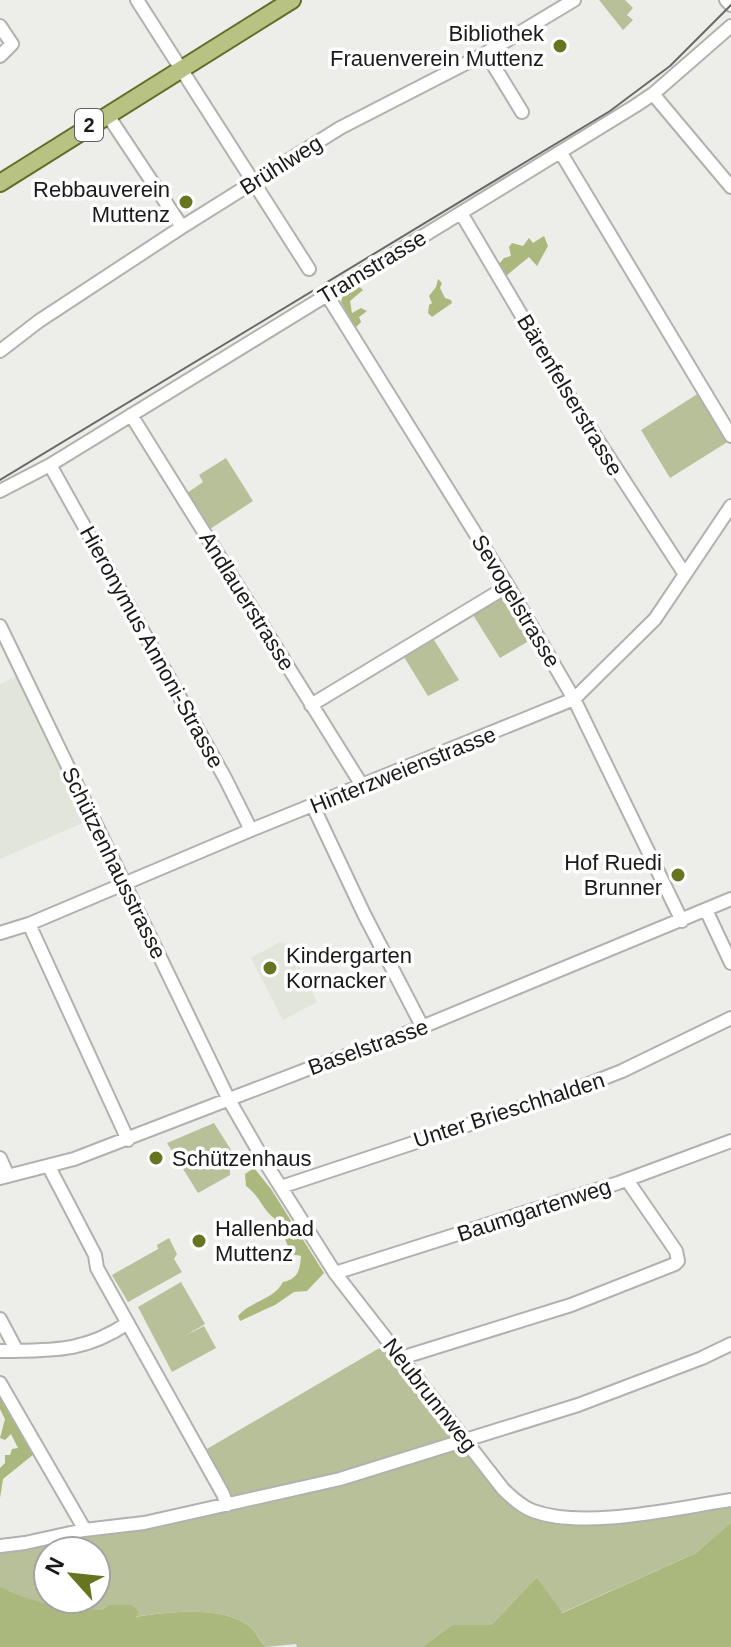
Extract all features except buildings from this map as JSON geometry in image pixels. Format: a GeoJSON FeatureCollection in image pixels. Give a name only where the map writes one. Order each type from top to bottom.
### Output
{"type":"FeatureCollection","features":[{"type":"Feature","properties":{"kind":"main road","name":"2"},"geometry":{"type":"LineString","coordinates":[[0,183],[292,0]]}},
{"type":"Feature","properties":{"kind":"street"},"geometry":{"type":"LineString","coordinates":[[137,0],[309,269]]}},
{"type":"Feature","properties":{"kind":"street","name":"Brühlweg"},"geometry":{"type":"LineString","coordinates":[[0,351],[39,321],[182,227],[345,125],[486,53],[574,0]]}},
{"type":"Feature","properties":{"kind":"street"},"geometry":{"type":"LineString","coordinates":[[726,0],[731,5]]}},
{"type":"Feature","properties":{"kind":"street"},"geometry":{"type":"LineString","coordinates":[[0,26],[12,44],[0,56]]}},
{"type":"Feature","properties":{"kind":"street","name":"Tramstrasse"},"geometry":{"type":"LineString","coordinates":[[0,491],[50,465],[561,153],[653,94],[731,26]]}},
{"type":"Feature","properties":{"kind":"street"},"geometry":{"type":"LineString","coordinates":[[486,53],[522,112]]}},
{"type":"Feature","properties":{"kind":"street"},"geometry":{"type":"LineString","coordinates":[[653,94],[731,187]]}},
{"type":"Feature","properties":{"kind":"street"},"geometry":{"type":"LineString","coordinates":[[107,114],[182,227]]}},
{"type":"Feature","properties":{"kind":"street"},"geometry":{"type":"LineString","coordinates":[[561,153],[731,436]]}},
{"type":"Feature","properties":{"kind":"street","name":"Bärenfelserstrasse"},"geometry":{"type":"LineString","coordinates":[[461,213],[571,399],[684,573]]}},
{"type":"Feature","properties":{"kind":"street","name":"Sevogelstrasse"},"geometry":{"type":"LineString","coordinates":[[327,295],[508,586],[574,699],[682,921]]}},
{"type":"Feature","properties":{"kind":"street","name":"Andlauerstrasse"},"geometry":{"type":"LineString","coordinates":[[131,415],[363,787]]}},
{"type":"Feature","properties":{"kind":"street","name":"Hieronymus Annoni-Strasse"},"geometry":{"type":"LineString","coordinates":[[50,465],[251,830]]}},
{"type":"Feature","properties":{"kind":"street","name":"Hinterzweienstrasse"},"geometry":{"type":"LineString","coordinates":[[0,933],[29,924],[574,699],[655,619],[731,506]]}},
{"type":"Feature","properties":{"kind":"street"},"geometry":{"type":"LineString","coordinates":[[311,705],[508,586]]}},
{"type":"Feature","properties":{"kind":"street","name":"Schützenhausstrasse"},"geometry":{"type":"LineString","coordinates":[[0,626],[229,1100]]}},
{"type":"Feature","properties":{"kind":"street"},"geometry":{"type":"LineString","coordinates":[[313,806],[423,1028]]}},
{"type":"Feature","properties":{"kind":"street","name":"Baselstrasse"},"geometry":{"type":"LineString","coordinates":[[4,1177],[49,1167],[128,1140],[423,1028],[731,899]]}},
{"type":"Feature","properties":{"kind":"street"},"geometry":{"type":"LineString","coordinates":[[706,910],[731,963]]}},
{"type":"Feature","properties":{"kind":"street"},"geometry":{"type":"LineString","coordinates":[[29,924],[128,1140]]}},
{"type":"Feature","properties":{"kind":"street","name":"Unter Brieschhalden"},"geometry":{"type":"LineString","coordinates":[[281,1187],[576,1089],[622,1071],[731,1018]]}},
{"type":"Feature","properties":{"kind":"street","name":"Neubrunnweg"},"geometry":{"type":"LineString","coordinates":[[229,1100],[335,1273],[503,1489],[530,1510],[569,1519],[628,1515],[731,1500]]}},
{"type":"Feature","properties":{"kind":"street","name":"Baumgartenweg"},"geometry":{"type":"LineString","coordinates":[[335,1273],[627,1180],[731,1141]]}},
{"type":"Feature","properties":{"kind":"street"},"geometry":{"type":"LineString","coordinates":[[0,1158],[4,1177]]}},
{"type":"Feature","properties":{"kind":"street"},"geometry":{"type":"LineString","coordinates":[[49,1167],[95,1255],[97,1268],[227,1505]]}},
{"type":"Feature","properties":{"kind":"street"},"geometry":{"type":"LineString","coordinates":[[401,1358],[571,1305],[675,1264],[678,1261],[676,1251],[627,1180]]}},
{"type":"Feature","properties":{"kind":"street"},"geometry":{"type":"LineString","coordinates":[[0,1319],[17,1351]]}},
{"type":"Feature","properties":{"kind":"street"},"geometry":{"type":"LineString","coordinates":[[0,1351],[78,1347],[95,1343],[128,1323]]}},
{"type":"Feature","properties":{"kind":"street"},"geometry":{"type":"LineString","coordinates":[[0,1546],[144,1523],[340,1479],[578,1405],[731,1344]]}},
{"type":"Feature","properties":{"kind":"street"},"geometry":{"type":"LineString","coordinates":[[0,1383],[85,1530]]}},
{"type":"Feature","properties":{"kind":"shaded area"},"geometry":{"type":"Polygon","coordinates":[[[16,676],[85,822],[0,859],[0,684],[16,676]]]}},
{"type":"Feature","properties":{"kind":"shaded area"},"geometry":{"type":"Polygon","coordinates":[[[280,942],[287,944],[291,950],[317,1002],[283,1020],[251,958],[280,942]]]}},
{"type":"Feature","properties":{"kind":"green space"},"geometry":{"type":"Polygon","coordinates":[[[599,0],[625,0],[633,8],[627,15],[633,20],[623,30],[599,0]]]}},
{"type":"Feature","properties":{"kind":"green space"},"geometry":{"type":"Polygon","coordinates":[[[544,236],[548,246],[537,266],[529,257],[506,276],[502,273],[499,264],[511,256],[509,247],[512,243],[523,246],[529,238],[533,243],[544,236]]]}},
{"type":"Feature","properties":{"kind":"green space"},"geometry":{"type":"Polygon","coordinates":[[[438,279],[445,298],[452,303],[432,317],[428,313],[432,303],[429,296],[438,279]]]}},
{"type":"Feature","properties":{"kind":"green space"},"geometry":{"type":"Polygon","coordinates":[[[358,285],[363,290],[350,301],[352,313],[361,308],[367,311],[359,317],[361,322],[355,328],[341,302],[343,295],[358,285]]]}},
{"type":"Feature","properties":{"kind":"green space"},"geometry":{"type":"Polygon","coordinates":[[[699,393],[729,441],[670,478],[641,430],[699,393]]]}},
{"type":"Feature","properties":{"kind":"green space"},"geometry":{"type":"Polygon","coordinates":[[[226,458],[253,501],[210,529],[187,493],[203,482],[199,475],[226,458]]]}},
{"type":"Feature","properties":{"kind":"green space"},"geometry":{"type":"Polygon","coordinates":[[[501,597],[508,598],[534,638],[500,658],[473,615],[501,597]]]}},
{"type":"Feature","properties":{"kind":"green space"},"geometry":{"type":"Polygon","coordinates":[[[434,640],[459,680],[428,696],[404,657],[434,640]]]}},
{"type":"Feature","properties":{"kind":"green space"},"geometry":{"type":"Polygon","coordinates":[[[214,1123],[240,1164],[230,1169],[230,1175],[198,1193],[167,1143],[214,1123]]]}},
{"type":"Feature","properties":{"kind":"green space"},"geometry":{"type":"Polygon","coordinates":[[[254,1168],[271,1189],[324,1273],[307,1291],[294,1292],[275,1305],[240,1321],[238,1316],[243,1311],[295,1276],[301,1261],[301,1256],[291,1254],[285,1239],[276,1230],[275,1219],[246,1186],[245,1174],[254,1168]]]}},
{"type":"Feature","properties":{"kind":"green space"},"geometry":{"type":"Polygon","coordinates":[[[169,1238],[177,1254],[174,1259],[182,1272],[128,1302],[112,1275],[158,1249],[157,1245],[169,1238]]]}},
{"type":"Feature","properties":{"kind":"green space"},"geometry":{"type":"Polygon","coordinates":[[[181,1282],[205,1324],[185,1336],[204,1326],[216,1348],[172,1372],[138,1307],[181,1282]]]}},
{"type":"Feature","properties":{"kind":"green space"},"geometry":{"type":"Polygon","coordinates":[[[388,1343],[520,1504],[569,1519],[731,1500],[731,1522],[696,1553],[561,1613],[537,1577],[491,1625],[452,1625],[422,1647],[297,1647],[296,1644],[266,1647],[250,1627],[226,1615],[195,1612],[135,1617],[139,1611],[134,1608],[125,1605],[112,1608],[112,1535],[61,1535],[226,1505],[200,1453],[388,1343]]]}},
{"type":"Feature","properties":{"kind":"green space"},"geometry":{"type":"Polygon","coordinates":[[[0,1394],[34,1454],[3,1479],[0,1498],[0,1468],[5,1463],[5,1455],[18,1448],[11,1434],[5,1440],[0,1438],[5,1419],[0,1409],[0,1394]]]}},
{"type":"Feature","properties":{"kind":"green space"},"geometry":{"type":"Polygon","coordinates":[[[731,1522],[731,1647],[422,1647],[452,1625],[491,1625],[537,1577],[562,1613],[696,1553],[731,1522]]]}},
{"type":"Feature","properties":{"kind":"green space"},"geometry":{"type":"Polygon","coordinates":[[[32,1540],[32,1600],[0,1586],[0,1546],[32,1540]]]}},
{"type":"Feature","properties":{"kind":"green space"},"geometry":{"type":"Polygon","coordinates":[[[0,1586],[32,1599],[32,1615],[112,1615],[112,1605],[131,1605],[139,1611],[136,1617],[195,1612],[226,1615],[250,1627],[266,1647],[0,1647],[0,1586]]]}},
{"type":"Feature","properties":{"kind":"tram line"},"geometry":{"type":"LineString","coordinates":[[0,480],[610,111],[670,66],[731,5]]}},
{"type":"Feature","properties":{"kind":"place","name":"Bibliothek Frauenverein Muttenz"},"geometry":{"type":"Point","coordinates":[560,46]}},
{"type":"Feature","properties":{"kind":"place","name":"Rebbauverein Muttenz"},"geometry":{"type":"Point","coordinates":[186,202]}},
{"type":"Feature","properties":{"kind":"place","name":"Hof Ruedi Brunner"},"geometry":{"type":"Point","coordinates":[678,875]}},
{"type":"Feature","properties":{"kind":"place","name":"Kindergarten Kornacker"},"geometry":{"type":"Point","coordinates":[270,968]}},
{"type":"Feature","properties":{"kind":"place","name":"Schützenhaus"},"geometry":{"type":"Point","coordinates":[156,1158]}},
{"type":"Feature","properties":{"kind":"place","name":"Hallenbad Muttenz"},"geometry":{"type":"Point","coordinates":[199,1241]}}]}
